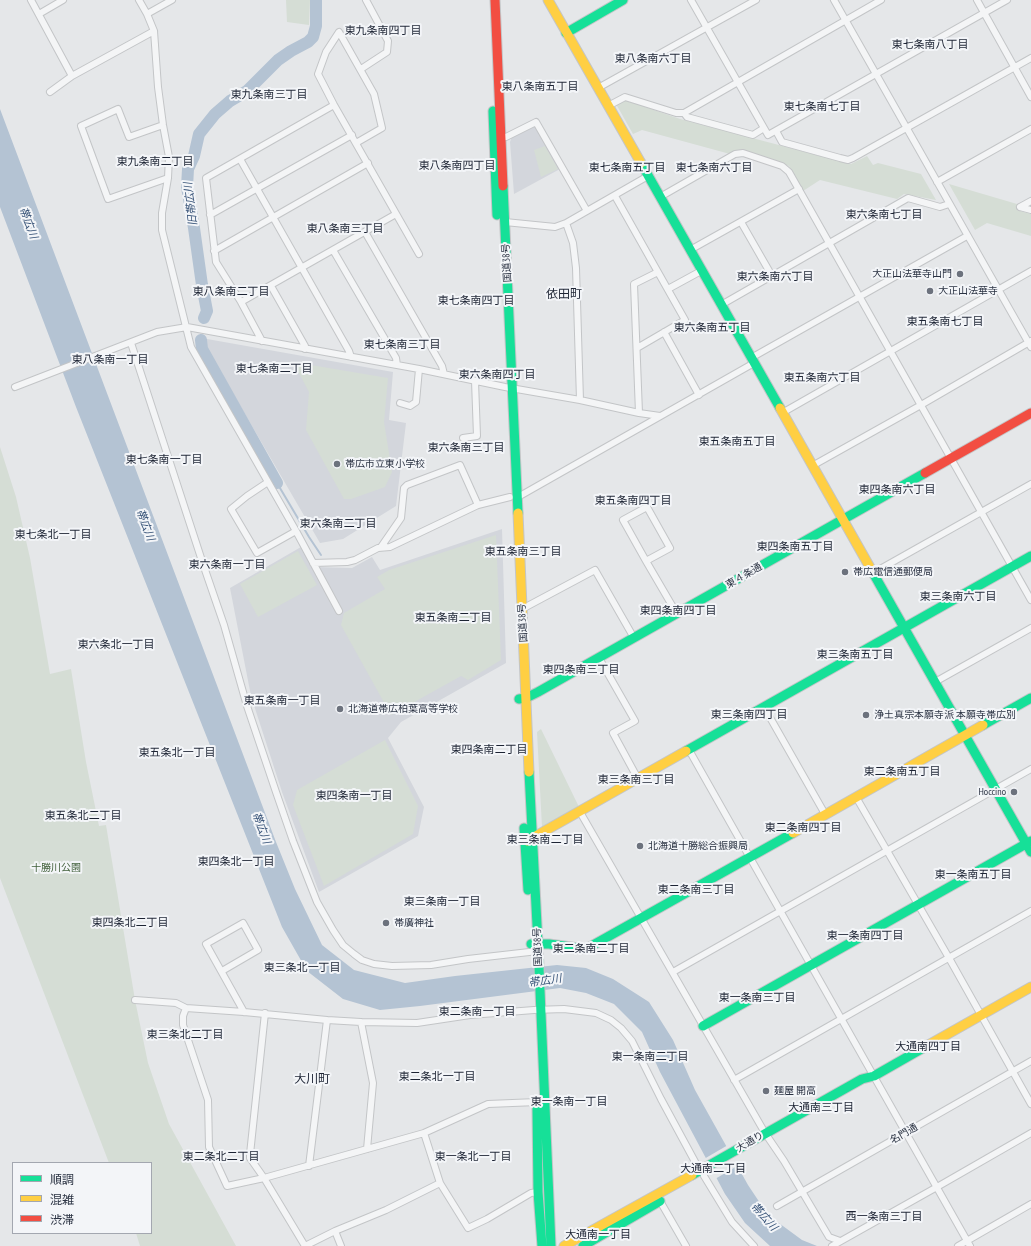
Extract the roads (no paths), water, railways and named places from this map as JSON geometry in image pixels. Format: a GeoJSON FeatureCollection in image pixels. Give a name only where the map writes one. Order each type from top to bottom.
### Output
{"type":"FeatureCollection","features":[{"type":"Feature","properties":{"kind":"main road","name":"国道38号"},"geometry":{"type":"LineString","coordinates":[[488,0],[509,388],[537,1006],[551,1246]]}},
{"type":"Feature","properties":{"kind":"main road","name":"国道38号"},"geometry":{"type":"LineString","coordinates":[[495,0],[505,222],[509,388]]}},
{"type":"Feature","properties":{"kind":"main road"},"geometry":{"type":"LineString","coordinates":[[548,0],[1029,846],[918,904],[704,1026]]}},
{"type":"Feature","properties":{"kind":"main road"},"geometry":{"type":"LineString","coordinates":[[566,33],[623,0]]}},
{"type":"Feature","properties":{"kind":"main road","name":"東４条通"},"geometry":{"type":"LineString","coordinates":[[523,698],[538,692],[1031,413]]}},
{"type":"Feature","properties":{"kind":"main road","name":"国道38号"},"geometry":{"type":"LineString","coordinates":[[514,497],[522,609],[523,698]]}},
{"type":"Feature","properties":{"kind":"main road"},"geometry":{"type":"LineString","coordinates":[[529,840],[1031,556]]}},
{"type":"Feature","properties":{"kind":"main road"},"geometry":{"type":"LineString","coordinates":[[535,948],[549,944],[586,949],[642,919],[1031,698]]}},
{"type":"Feature","properties":{"kind":"main road","name":"大通り"},"geometry":{"type":"LineString","coordinates":[[564,1246],[865,1085],[874,1076],[1031,987]]}},
{"type":"Feature","properties":{"kind":"main road","name":"国道38号"},"geometry":{"type":"LineString","coordinates":[[537,1006],[538,1192],[542,1246]]}},
{"type":"Feature","properties":{"kind":"main road","name":"大通り"},"geometry":{"type":"LineString","coordinates":[[582,1246],[660,1201],[706,1171]]}},
{"type":"Feature","properties":{"kind":"street"},"geometry":{"type":"LineString","coordinates":[[31,0],[72,76]]}},
{"type":"Feature","properties":{"kind":"street"},"geometry":{"type":"LineString","coordinates":[[38,14],[63,0]]}},
{"type":"Feature","properties":{"kind":"street"},"geometry":{"type":"LineString","coordinates":[[139,0],[147,14],[154,32],[158,87],[168,157],[168,178],[162,213],[162,230],[191,347],[340,611]]}},
{"type":"Feature","properties":{"kind":"street"},"geometry":{"type":"LineString","coordinates":[[147,14],[172,0]]}},
{"type":"Feature","properties":{"kind":"street"},"geometry":{"type":"LineString","coordinates":[[361,69],[387,52],[388,41],[366,0]]}},
{"type":"Feature","properties":{"kind":"street"},"geometry":{"type":"LineString","coordinates":[[691,0],[768,135],[1008,0]]}},
{"type":"Feature","properties":{"kind":"street"},"geometry":{"type":"LineString","coordinates":[[598,88],[756,0]]}},
{"type":"Feature","properties":{"kind":"street"},"geometry":{"type":"LineString","coordinates":[[812,466],[1030,343],[967,236],[834,0]]}},
{"type":"Feature","properties":{"kind":"street"},"geometry":{"type":"LineString","coordinates":[[608,106],[624,97],[676,113],[684,113],[881,0]]}},
{"type":"Feature","properties":{"kind":"street"},"geometry":{"type":"LineString","coordinates":[[977,0],[1031,96]]}},
{"type":"Feature","properties":{"kind":"street"},"geometry":{"type":"LineString","coordinates":[[50,92],[72,76],[154,32]]}},
{"type":"Feature","properties":{"kind":"street"},"geometry":{"type":"LineString","coordinates":[[356,143],[382,128],[374,94],[361,69],[338,32],[326,52],[318,74],[334,105],[419,254]]}},
{"type":"Feature","properties":{"kind":"street"},"geometry":{"type":"LineString","coordinates":[[776,131],[782,142],[848,160],[1031,58]]}},
{"type":"Feature","properties":{"kind":"street"},"geometry":{"type":"LineString","coordinates":[[262,341],[241,302],[216,262],[206,178],[334,105]]}},
{"type":"Feature","properties":{"kind":"street"},"geometry":{"type":"LineString","coordinates":[[163,124],[129,137],[118,109],[81,126],[108,199],[168,178]]}},
{"type":"Feature","properties":{"kind":"street"},"geometry":{"type":"LineString","coordinates":[[684,113],[687,117],[752,135],[764,128]]}},
{"type":"Feature","properties":{"kind":"street"},"geometry":{"type":"LineString","coordinates":[[501,137],[506,137],[536,122],[586,211]]}},
{"type":"Feature","properties":{"kind":"street"},"geometry":{"type":"LineString","coordinates":[[937,182],[1031,129]]}},
{"type":"Feature","properties":{"kind":"street"},"geometry":{"type":"LineString","coordinates":[[210,215],[352,136]]}},
{"type":"Feature","properties":{"kind":"street"},"geometry":{"type":"LineString","coordinates":[[660,197],[735,154],[743,153],[782,166],[789,172],[1031,600]]}},
{"type":"Feature","properties":{"kind":"street"},"geometry":{"type":"LineString","coordinates":[[240,159],[349,351],[351,358]]}},
{"type":"Feature","properties":{"kind":"street"},"geometry":{"type":"LineString","coordinates":[[214,251],[368,163]]}},
{"type":"Feature","properties":{"kind":"street"},"geometry":{"type":"LineString","coordinates":[[505,222],[555,227],[566,223],[648,176]]}},
{"type":"Feature","properties":{"kind":"street"},"geometry":{"type":"LineString","coordinates":[[690,250],[798,189]]}},
{"type":"Feature","properties":{"kind":"street"},"geometry":{"type":"LineString","coordinates":[[615,196],[685,320],[637,348]]}},
{"type":"Feature","properties":{"kind":"street"},"geometry":{"type":"LineString","coordinates":[[721,305],[908,198],[940,207],[949,204]]}},
{"type":"Feature","properties":{"kind":"street"},"geometry":{"type":"LineString","coordinates":[[1031,201],[1020,207],[1031,210]]}},
{"type":"Feature","properties":{"kind":"street"},"geometry":{"type":"LineString","coordinates":[[241,302],[396,214]]}},
{"type":"Feature","properties":{"kind":"street"},"geometry":{"type":"LineString","coordinates":[[741,222],[772,276]]}},
{"type":"Feature","properties":{"kind":"street"},"geometry":{"type":"LineString","coordinates":[[566,223],[573,243],[576,268],[580,400]]}},
{"type":"Feature","properties":{"kind":"street"},"geometry":{"type":"LineString","coordinates":[[365,232],[442,366],[444,374]]}},
{"type":"Feature","properties":{"kind":"street"},"geometry":{"type":"LineString","coordinates":[[313,563],[347,562],[381,548],[390,547],[478,505],[514,497],[699,395],[753,360],[967,236]]}},
{"type":"Feature","properties":{"kind":"street"},"geometry":{"type":"LineString","coordinates":[[333,250],[396,358],[397,365]]}},
{"type":"Feature","properties":{"kind":"street"},"geometry":{"type":"LineString","coordinates":[[668,289],[701,271]]}},
{"type":"Feature","properties":{"kind":"street"},"geometry":{"type":"LineString","coordinates":[[782,413],[1031,271]]}},
{"type":"Feature","properties":{"kind":"street"},"geometry":{"type":"LineString","coordinates":[[639,413],[634,284],[658,272]]}},
{"type":"Feature","properties":{"kind":"street"},"geometry":{"type":"LineString","coordinates":[[270,286],[305,346],[305,349]]}},
{"type":"Feature","properties":{"kind":"street"},"geometry":{"type":"LineString","coordinates":[[15,386],[157,332],[187,328],[397,365],[509,388],[660,416]]}},
{"type":"Feature","properties":{"kind":"street"},"geometry":{"type":"LineString","coordinates":[[664,332],[699,395]]}},
{"type":"Feature","properties":{"kind":"street"},"geometry":{"type":"LineString","coordinates":[[129,343],[224,625],[245,699],[278,799],[317,902],[343,945],[362,960],[374,964],[392,966],[431,965],[535,948]]}},
{"type":"Feature","properties":{"kind":"street"},"geometry":{"type":"LineString","coordinates":[[400,403],[410,406],[416,402],[419,370]]}},
{"type":"Feature","properties":{"kind":"street"},"geometry":{"type":"LineString","coordinates":[[463,438],[477,436],[475,381]]}},
{"type":"Feature","properties":{"kind":"street"},"geometry":{"type":"LineString","coordinates":[[381,548],[401,518],[404,488],[407,485],[460,465],[478,505]]}},
{"type":"Feature","properties":{"kind":"street"},"geometry":{"type":"LineString","coordinates":[[268,482],[231,509],[257,553],[296,531]]}},
{"type":"Feature","properties":{"kind":"street"},"geometry":{"type":"LineString","coordinates":[[873,573],[1031,484]]}},
{"type":"Feature","properties":{"kind":"street"},"geometry":{"type":"LineString","coordinates":[[646,561],[670,548],[647,507],[623,520],[646,561],[677,614]]}},
{"type":"Feature","properties":{"kind":"street"},"geometry":{"type":"LineString","coordinates":[[522,609],[595,570],[634,638]]}},
{"type":"Feature","properties":{"kind":"street"},"geometry":{"type":"LineString","coordinates":[[935,682],[1031,628]]}},
{"type":"Feature","properties":{"kind":"street"},"geometry":{"type":"LineString","coordinates":[[598,658],[635,721],[613,734],[638,779]]}},
{"type":"Feature","properties":{"kind":"street"},"geometry":{"type":"LineString","coordinates":[[764,707],[825,814]]}},
{"type":"Feature","properties":{"kind":"street"},"geometry":{"type":"LineString","coordinates":[[689,750],[969,1243]]}},
{"type":"Feature","properties":{"kind":"street"},"geometry":{"type":"LineString","coordinates":[[673,972],[1031,769]]}},
{"type":"Feature","properties":{"kind":"street"},"geometry":{"type":"LineString","coordinates":[[856,797],[888,850],[1031,1104]]}},
{"type":"Feature","properties":{"kind":"street"},"geometry":{"type":"LineString","coordinates":[[580,812],[767,1137],[784,1161],[829,1237],[840,1241]]}},
{"type":"Feature","properties":{"kind":"street"},"geometry":{"type":"LineString","coordinates":[[734,1080],[1031,911]]}},
{"type":"Feature","properties":{"kind":"street"},"geometry":{"type":"LineString","coordinates":[[222,971],[258,950],[243,924],[206,944],[244,1012]]}},
{"type":"Feature","properties":{"kind":"street"},"geometry":{"type":"LineString","coordinates":[[135,1000],[176,1003],[186,1008],[265,1013],[361,1022],[417,1023],[537,1006],[596,1013],[611,1020],[621,1028],[632,1041],[661,1099],[706,1171],[732,1222],[754,1246]]}},
{"type":"Feature","properties":{"kind":"street"},"geometry":{"type":"LineString","coordinates":[[186,1008],[183,1016],[183,1025],[208,1100],[209,1148],[227,1186],[309,1166],[367,1148],[424,1133],[488,1104],[537,1102]]}},
{"type":"Feature","properties":{"kind":"street"},"geometry":{"type":"LineString","coordinates":[[265,1013],[250,1158],[264,1178],[305,1246],[335,1231],[386,1210],[440,1183]]}},
{"type":"Feature","properties":{"kind":"street"},"geometry":{"type":"LineString","coordinates":[[309,1166],[327,1020]]}},
{"type":"Feature","properties":{"kind":"street"},"geometry":{"type":"LineString","coordinates":[[361,1022],[373,1083],[367,1148]]}},
{"type":"Feature","properties":{"kind":"street","name":"名門通"},"geometry":{"type":"LineString","coordinates":[[777,1206],[1031,1061]]}},
{"type":"Feature","properties":{"kind":"street"},"geometry":{"type":"LineString","coordinates":[[424,1133],[440,1183],[468,1228],[531,1193],[538,1192]]}},
{"type":"Feature","properties":{"kind":"street"},"geometry":{"type":"LineString","coordinates":[[832,1246],[1031,1133]]}},
{"type":"Feature","properties":{"kind":"street"},"geometry":{"type":"LineString","coordinates":[[660,1201],[686,1246]]}},
{"type":"Feature","properties":{"kind":"street"},"geometry":{"type":"LineString","coordinates":[[958,1246],[969,1243],[1031,1204]]}},
{"type":"Feature","properties":{"kind":"street"},"geometry":{"type":"LineString","coordinates":[[335,1231],[341,1246]]}},
{"type":"Feature","properties":{"kind":"water","name":"帯広川"},"geometry":{"type":"Polygon","coordinates":[[[0,109],[276,842],[295,889],[322,945],[354,970],[405,983],[557,965],[586,968],[613,979],[649,1002],[673,1040],[695,1090],[748,1185],[768,1215],[802,1240],[817,1246],[770,1246],[745,1223],[725,1194],[660,1072],[642,1032],[614,1004],[586,993],[560,988],[380,1010],[343,999],[307,971],[282,927],[76,407],[0,207],[0,109]]]}},
{"type":"Feature","properties":{"kind":"waterway","name":"旧帯広川"},"geometry":{"type":"LineString","coordinates":[[204,318],[207,311],[187,187],[188,169],[194,156],[199,134],[215,114],[230,101],[247,91],[278,60],[308,42],[313,37],[316,26],[316,0]]}},
{"type":"Feature","properties":{"kind":"waterway","name":"旧帯広川"},"geometry":{"type":"LineString","coordinates":[[201,340],[202,349],[277,483]]}},
{"type":"Feature","properties":{"kind":"waterway","name":"旧帯広川"},"geometry":{"type":"LineString","coordinates":[[277,483],[321,555]]}},
{"type":"Feature","properties":{"kind":"place","name":"大正山法華寺山門"},"geometry":{"type":"Point","coordinates":[960,274]}},
{"type":"Feature","properties":{"kind":"place","name":"大正山法華寺"},"geometry":{"type":"Point","coordinates":[930,291]}},
{"type":"Feature","properties":{"kind":"place","name":"帯広市立東小学校"},"geometry":{"type":"Point","coordinates":[337,464]}},
{"type":"Feature","properties":{"kind":"place","name":"帯広電信通郵便局"},"geometry":{"type":"Point","coordinates":[845,572]}},
{"type":"Feature","properties":{"kind":"place","name":"北海道帯広柏葉高等学校"},"geometry":{"type":"Point","coordinates":[340,709]}},
{"type":"Feature","properties":{"kind":"place","name":"浄土真宗本願寺派 本願寺帯広別"},"geometry":{"type":"Point","coordinates":[866,715]}},
{"type":"Feature","properties":{"kind":"place","name":"Hoccino"},"geometry":{"type":"Point","coordinates":[1014,792]}},
{"type":"Feature","properties":{"kind":"place","name":"北海道十勝総合振興局"},"geometry":{"type":"Point","coordinates":[640,846]}},
{"type":"Feature","properties":{"kind":"place","name":"帯廣神社"},"geometry":{"type":"Point","coordinates":[386,923]}},
{"type":"Feature","properties":{"kind":"place","name":"麺屋 開高"},"geometry":{"type":"Point","coordinates":[766,1091]}},
{"type":"Feature","properties":{"kind":"district","name":"東九条南四丁目"},"geometry":{"type":"Point","coordinates":[383,31]}},
{"type":"Feature","properties":{"kind":"district","name":"東七条南八丁目"},"geometry":{"type":"Point","coordinates":[930,45]}},
{"type":"Feature","properties":{"kind":"district","name":"東八条南六丁目"},"geometry":{"type":"Point","coordinates":[653,59]}},
{"type":"Feature","properties":{"kind":"district","name":"東八条南五丁目"},"geometry":{"type":"Point","coordinates":[540,87]}},
{"type":"Feature","properties":{"kind":"district","name":"東九条南三丁目"},"geometry":{"type":"Point","coordinates":[269,95]}},
{"type":"Feature","properties":{"kind":"district","name":"東七条南七丁目"},"geometry":{"type":"Point","coordinates":[822,107]}},
{"type":"Feature","properties":{"kind":"district","name":"東九条南二丁目"},"geometry":{"type":"Point","coordinates":[155,162]}},
{"type":"Feature","properties":{"kind":"district","name":"東八条南四丁目"},"geometry":{"type":"Point","coordinates":[457,166]}},
{"type":"Feature","properties":{"kind":"district","name":"東七条南五丁目"},"geometry":{"type":"Point","coordinates":[627,168]}},
{"type":"Feature","properties":{"kind":"district","name":"東七条南六丁目"},"geometry":{"type":"Point","coordinates":[714,168]}},
{"type":"Feature","properties":{"kind":"district","name":"東六条南七丁目"},"geometry":{"type":"Point","coordinates":[884,215]}},
{"type":"Feature","properties":{"kind":"district","name":"東八条南三丁目"},"geometry":{"type":"Point","coordinates":[345,229]}},
{"type":"Feature","properties":{"kind":"district","name":"東六条南六丁目"},"geometry":{"type":"Point","coordinates":[775,277]}},
{"type":"Feature","properties":{"kind":"district","name":"東八条南二丁目"},"geometry":{"type":"Point","coordinates":[231,292]}},
{"type":"Feature","properties":{"kind":"district","name":"依田町"},"geometry":{"type":"Point","coordinates":[564,295]}},
{"type":"Feature","properties":{"kind":"district","name":"東七条南四丁目"},"geometry":{"type":"Point","coordinates":[476,301]}},
{"type":"Feature","properties":{"kind":"district","name":"東五条南七丁目"},"geometry":{"type":"Point","coordinates":[945,322]}},
{"type":"Feature","properties":{"kind":"district","name":"東六条南五丁目"},"geometry":{"type":"Point","coordinates":[712,328]}},
{"type":"Feature","properties":{"kind":"district","name":"東七条南三丁目"},"geometry":{"type":"Point","coordinates":[402,345]}},
{"type":"Feature","properties":{"kind":"district","name":"東八条南一丁目"},"geometry":{"type":"Point","coordinates":[110,360]}},
{"type":"Feature","properties":{"kind":"district","name":"東七条南二丁目"},"geometry":{"type":"Point","coordinates":[274,369]}},
{"type":"Feature","properties":{"kind":"district","name":"東六条南四丁目"},"geometry":{"type":"Point","coordinates":[497,375]}},
{"type":"Feature","properties":{"kind":"district","name":"東五条南六丁目"},"geometry":{"type":"Point","coordinates":[822,378]}},
{"type":"Feature","properties":{"kind":"district","name":"東五条南五丁目"},"geometry":{"type":"Point","coordinates":[737,442]}},
{"type":"Feature","properties":{"kind":"district","name":"東六条南三丁目"},"geometry":{"type":"Point","coordinates":[466,448]}},
{"type":"Feature","properties":{"kind":"district","name":"東七条南一丁目"},"geometry":{"type":"Point","coordinates":[164,460]}},
{"type":"Feature","properties":{"kind":"district","name":"東四条南六丁目"},"geometry":{"type":"Point","coordinates":[897,490]}},
{"type":"Feature","properties":{"kind":"district","name":"東五条南四丁目"},"geometry":{"type":"Point","coordinates":[633,501]}},
{"type":"Feature","properties":{"kind":"district","name":"東六条南二丁目"},"geometry":{"type":"Point","coordinates":[338,524]}},
{"type":"Feature","properties":{"kind":"district","name":"東七条北一丁目"},"geometry":{"type":"Point","coordinates":[53,535]}},
{"type":"Feature","properties":{"kind":"district","name":"東四条南五丁目"},"geometry":{"type":"Point","coordinates":[795,547]}},
{"type":"Feature","properties":{"kind":"district","name":"東五条南三丁目"},"geometry":{"type":"Point","coordinates":[523,552]}},
{"type":"Feature","properties":{"kind":"district","name":"東六条南一丁目"},"geometry":{"type":"Point","coordinates":[227,565]}},
{"type":"Feature","properties":{"kind":"district","name":"東三条南六丁目"},"geometry":{"type":"Point","coordinates":[958,597]}},
{"type":"Feature","properties":{"kind":"district","name":"東四条南四丁目"},"geometry":{"type":"Point","coordinates":[678,611]}},
{"type":"Feature","properties":{"kind":"district","name":"東五条南二丁目"},"geometry":{"type":"Point","coordinates":[453,618]}},
{"type":"Feature","properties":{"kind":"district","name":"東六条北一丁目"},"geometry":{"type":"Point","coordinates":[116,645]}},
{"type":"Feature","properties":{"kind":"district","name":"東三条南五丁目"},"geometry":{"type":"Point","coordinates":[855,655]}},
{"type":"Feature","properties":{"kind":"district","name":"東四条南三丁目"},"geometry":{"type":"Point","coordinates":[581,670]}},
{"type":"Feature","properties":{"kind":"district","name":"東五条南一丁目"},"geometry":{"type":"Point","coordinates":[282,701]}},
{"type":"Feature","properties":{"kind":"district","name":"東三条南四丁目"},"geometry":{"type":"Point","coordinates":[749,715]}},
{"type":"Feature","properties":{"kind":"district","name":"東四条南二丁目"},"geometry":{"type":"Point","coordinates":[489,750]}},
{"type":"Feature","properties":{"kind":"district","name":"東五条北一丁目"},"geometry":{"type":"Point","coordinates":[177,753]}},
{"type":"Feature","properties":{"kind":"district","name":"東二条南五丁目"},"geometry":{"type":"Point","coordinates":[902,772]}},
{"type":"Feature","properties":{"kind":"district","name":"東三条南三丁目"},"geometry":{"type":"Point","coordinates":[636,780]}},
{"type":"Feature","properties":{"kind":"district","name":"東四条南一丁目"},"geometry":{"type":"Point","coordinates":[354,796]}},
{"type":"Feature","properties":{"kind":"district","name":"東五条北二丁目"},"geometry":{"type":"Point","coordinates":[83,816]}},
{"type":"Feature","properties":{"kind":"district","name":"東二条南四丁目"},"geometry":{"type":"Point","coordinates":[803,828]}},
{"type":"Feature","properties":{"kind":"district","name":"東三条南二丁目"},"geometry":{"type":"Point","coordinates":[545,840]}},
{"type":"Feature","properties":{"kind":"district","name":"東四条北一丁目"},"geometry":{"type":"Point","coordinates":[236,862]}},
{"type":"Feature","properties":{"kind":"district","name":"東一条南五丁目"},"geometry":{"type":"Point","coordinates":[973,875]}},
{"type":"Feature","properties":{"kind":"district","name":"東二条南三丁目"},"geometry":{"type":"Point","coordinates":[696,890]}},
{"type":"Feature","properties":{"kind":"district","name":"東三条南一丁目"},"geometry":{"type":"Point","coordinates":[442,902]}},
{"type":"Feature","properties":{"kind":"district","name":"東四条北二丁目"},"geometry":{"type":"Point","coordinates":[130,923]}},
{"type":"Feature","properties":{"kind":"district","name":"東一条南四丁目"},"geometry":{"type":"Point","coordinates":[865,936]}},
{"type":"Feature","properties":{"kind":"district","name":"東二条南二丁目"},"geometry":{"type":"Point","coordinates":[591,949]}},
{"type":"Feature","properties":{"kind":"district","name":"東三条北一丁目"},"geometry":{"type":"Point","coordinates":[302,968]}},
{"type":"Feature","properties":{"kind":"district","name":"東一条南三丁目"},"geometry":{"type":"Point","coordinates":[757,998]}},
{"type":"Feature","properties":{"kind":"district","name":"東二条南一丁目"},"geometry":{"type":"Point","coordinates":[477,1012]}},
{"type":"Feature","properties":{"kind":"district","name":"東三条北二丁目"},"geometry":{"type":"Point","coordinates":[185,1035]}},
{"type":"Feature","properties":{"kind":"district","name":"大通南四丁目"},"geometry":{"type":"Point","coordinates":[928,1047]}},
{"type":"Feature","properties":{"kind":"district","name":"東一条南二丁目"},"geometry":{"type":"Point","coordinates":[650,1057]}},
{"type":"Feature","properties":{"kind":"district","name":"東二条北一丁目"},"geometry":{"type":"Point","coordinates":[437,1077]}},
{"type":"Feature","properties":{"kind":"district","name":"大川町"},"geometry":{"type":"Point","coordinates":[312,1080]}},
{"type":"Feature","properties":{"kind":"district","name":"東一条南一丁目"},"geometry":{"type":"Point","coordinates":[569,1102]}},
{"type":"Feature","properties":{"kind":"district","name":"大通南三丁目"},"geometry":{"type":"Point","coordinates":[821,1108]}},
{"type":"Feature","properties":{"kind":"district","name":"東二条北二丁目"},"geometry":{"type":"Point","coordinates":[221,1157]}},
{"type":"Feature","properties":{"kind":"district","name":"東一条北一丁目"},"geometry":{"type":"Point","coordinates":[473,1157]}},
{"type":"Feature","properties":{"kind":"district","name":"大通南二丁目"},"geometry":{"type":"Point","coordinates":[713,1169]}},
{"type":"Feature","properties":{"kind":"district","name":"西一条南三丁目"},"geometry":{"type":"Point","coordinates":[884,1217]}},
{"type":"Feature","properties":{"kind":"district","name":"大通南一丁目"},"geometry":{"type":"Point","coordinates":[598,1235]}},
{"type":"Feature","properties":{"kind":"park label","name":"十勝川公園"},"geometry":{"type":"Point","coordinates":[56,868]}}]}
